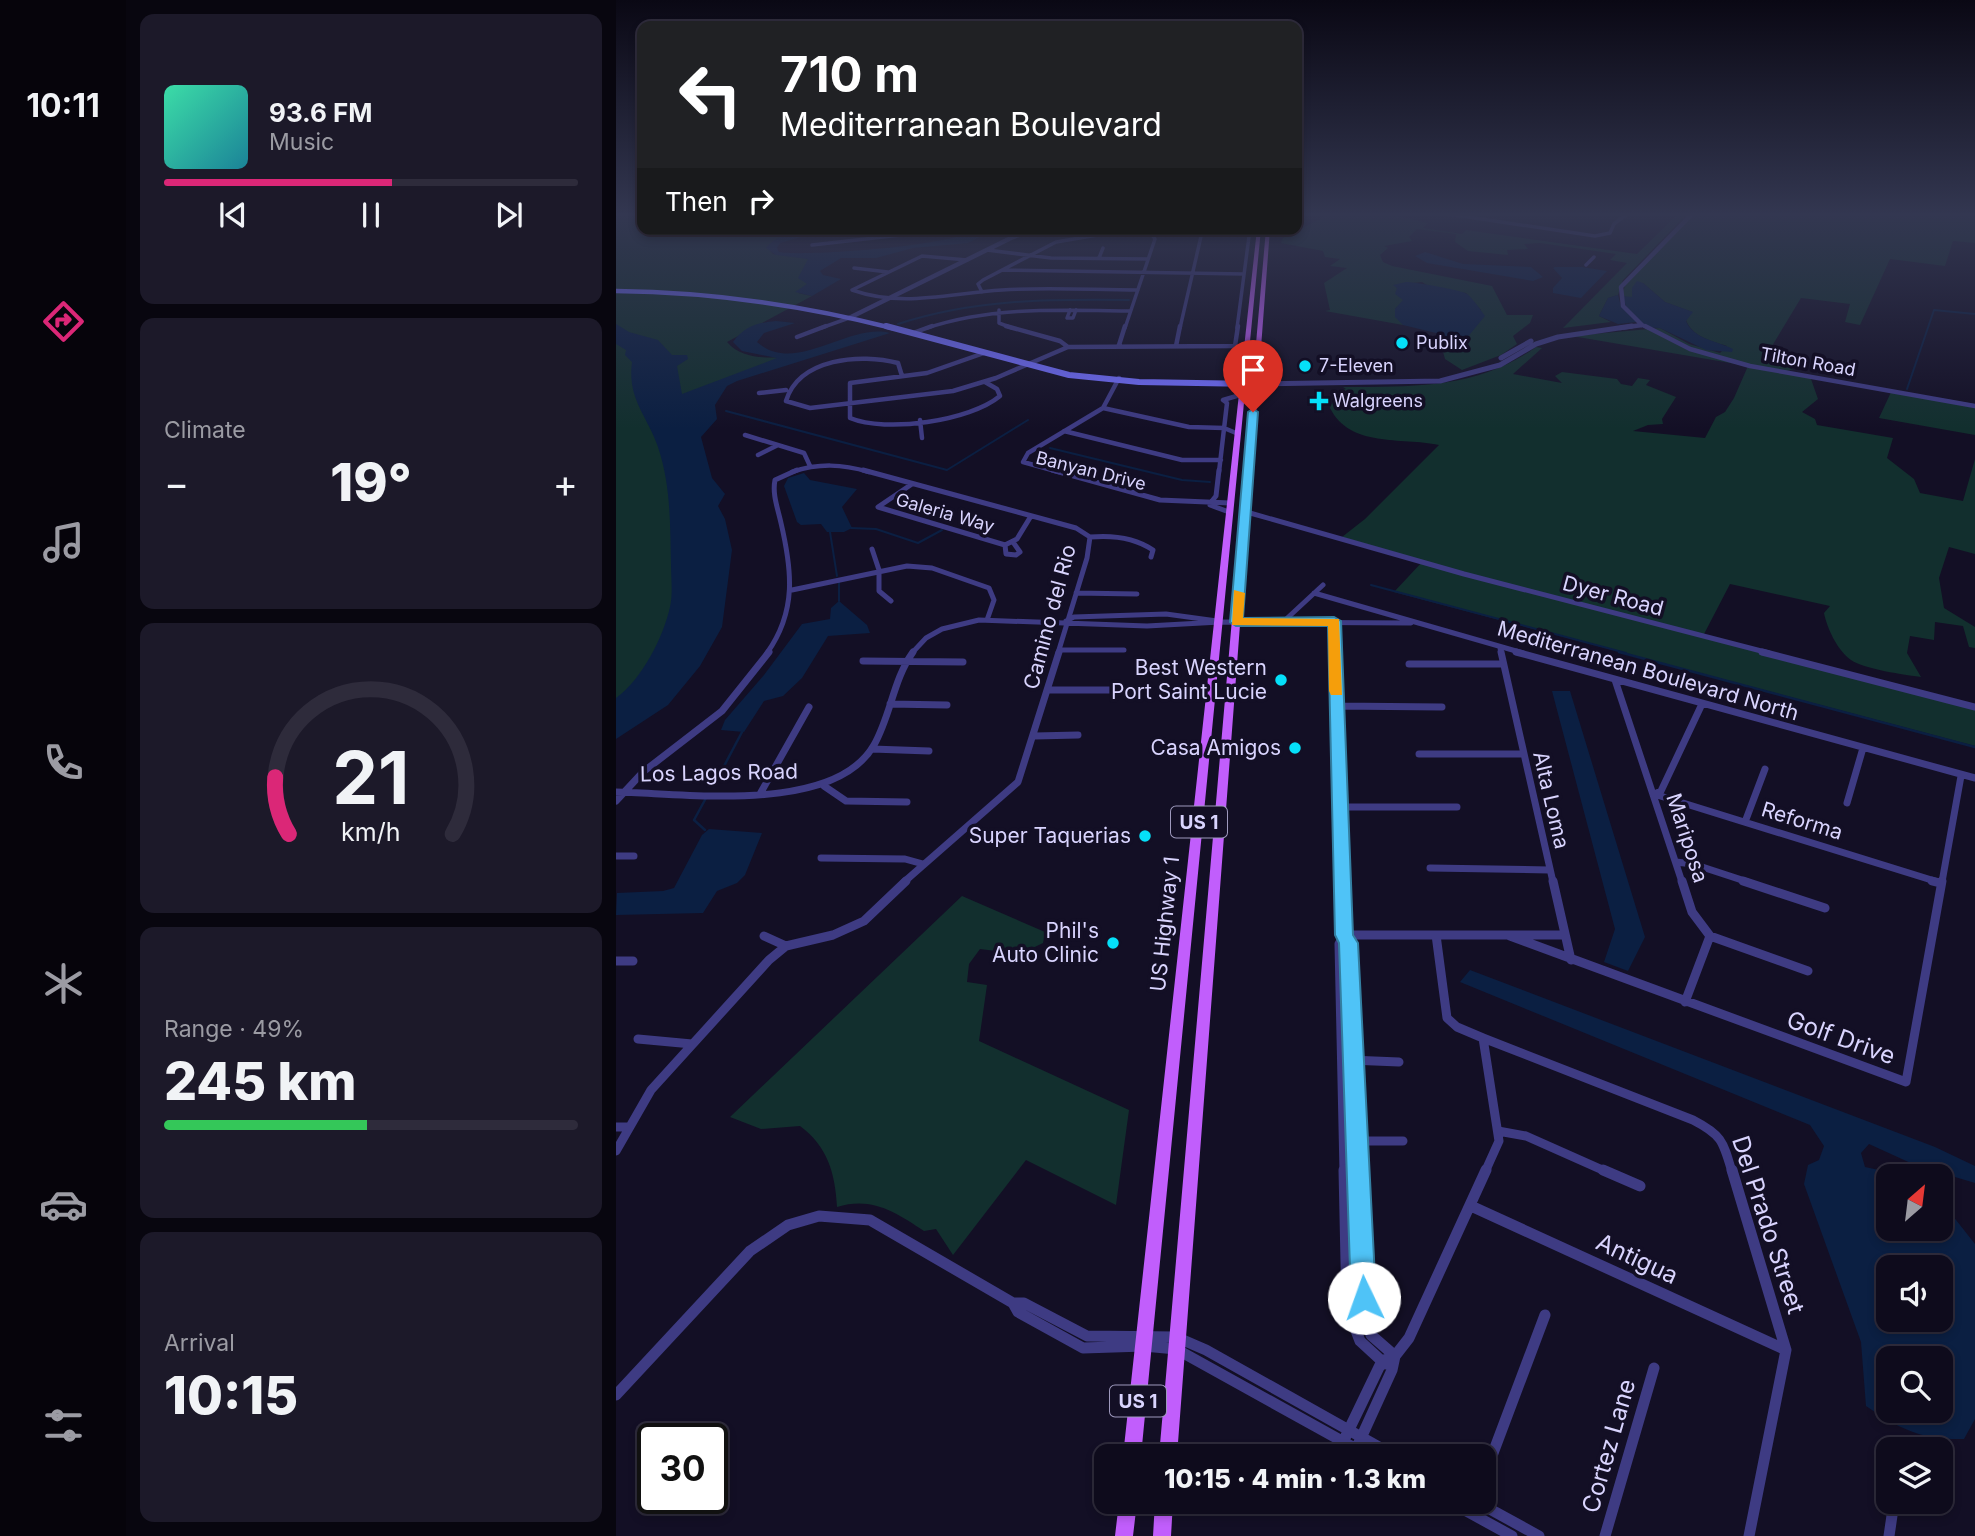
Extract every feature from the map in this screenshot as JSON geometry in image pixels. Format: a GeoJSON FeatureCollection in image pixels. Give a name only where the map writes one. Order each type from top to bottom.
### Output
{"type":"FeatureCollection","features":[{"type":"Feature","properties":{"kind":"main road","name":"US Highway 1"},"geometry":{"type":"LineString","coordinates":[[1133,1444],[1220,621],[1241,382],[1253,286]]}},
{"type":"Feature","properties":{"kind":"main road","name":"US 1"},"geometry":{"type":"LineString","coordinates":[[1169,1444],[1263,286]]}},
{"type":"Feature","properties":{"kind":"main road"},"geometry":{"type":"LineString","coordinates":[[616,291],[675,293],[754,302],[849,318],[1027,363],[1117,379],[1255,382]]}},
{"type":"Feature","properties":{"kind":"main road"},"geometry":{"type":"LineString","coordinates":[[1230,504],[1243,516]]}},
{"type":"Feature","properties":{"kind":"main road"},"geometry":{"type":"LineString","coordinates":[[1201,801],[1210,815],[1220,820]]}},
{"type":"Feature","properties":{"kind":"main road"},"geometry":{"type":"LineString","coordinates":[[1199,824],[1208,829],[1218,841]]}},
{"type":"Feature","properties":{"kind":"main road"},"geometry":{"type":"LineString","coordinates":[[1124,1536],[1127,1514]]}},
{"type":"Feature","properties":{"kind":"main road"},"geometry":{"type":"LineString","coordinates":[[1162,1536],[1163,1514]]}},
{"type":"Feature","properties":{"kind":"street"},"geometry":{"type":"LineString","coordinates":[[861,286],[852,290],[921,301],[982,292],[1138,290]]}},
{"type":"Feature","properties":{"kind":"street"},"geometry":{"type":"LineString","coordinates":[[797,337],[849,318],[914,286]]}},
{"type":"Feature","properties":{"kind":"street"},"geometry":{"type":"LineString","coordinates":[[979,286],[982,292]]}},
{"type":"Feature","properties":{"kind":"street"},"geometry":{"type":"LineString","coordinates":[[1119,345],[1139,286]]}},
{"type":"Feature","properties":{"kind":"street"},"geometry":{"type":"LineString","coordinates":[[1176,346],[1190,286]]}},
{"type":"Feature","properties":{"kind":"street"},"geometry":{"type":"LineString","coordinates":[[902,376],[898,363],[878,358],[863,359],[812,370],[791,383],[786,390],[786,401],[799,407],[935,394],[985,382],[1068,347],[1235,346],[1243,286]]}},
{"type":"Feature","properties":{"kind":"street"},"geometry":{"type":"LineString","coordinates":[[1622,286],[1623,306],[1641,324]]}},
{"type":"Feature","properties":{"kind":"street"},"geometry":{"type":"LineString","coordinates":[[914,333],[946,320],[999,310],[1130,311]]}},
{"type":"Feature","properties":{"kind":"street"},"geometry":{"type":"LineString","coordinates":[[999,310],[999,323],[1004,326],[1060,341],[1068,347]]}},
{"type":"Feature","properties":{"kind":"street"},"geometry":{"type":"LineString","coordinates":[[1255,382],[1437,377],[1492,363],[1529,342],[1567,331],[1641,324]]}},
{"type":"Feature","properties":{"kind":"street"},"geometry":{"type":"LineString","coordinates":[[1255,382],[1440,381],[1500,365],[1536,344],[1576,333],[1641,324]]}},
{"type":"Feature","properties":{"kind":"street","name":"Tilton Road"},"geometry":{"type":"LineString","coordinates":[[1641,324],[1690,349],[1740,363],[1975,406]]}},
{"type":"Feature","properties":{"kind":"street"},"geometry":{"type":"LineString","coordinates":[[1529,342],[1536,344]]}},
{"type":"Feature","properties":{"kind":"street"},"geometry":{"type":"LineString","coordinates":[[984,353],[939,370],[850,383],[850,418],[859,424],[970,413],[993,404],[1000,392],[985,382]]}},
{"type":"Feature","properties":{"kind":"street"},"geometry":{"type":"LineString","coordinates":[[1117,379],[1102,408],[1189,427],[1224,428],[1236,433]]}},
{"type":"Feature","properties":{"kind":"street"},"geometry":{"type":"LineString","coordinates":[[759,393],[786,390]]}},
{"type":"Feature","properties":{"kind":"street"},"geometry":{"type":"LineString","coordinates":[[1214,499],[1227,403],[1223,400],[1240,395]]}},
{"type":"Feature","properties":{"kind":"street","name":"Banyan Drive"},"geometry":{"type":"LineString","coordinates":[[1107,399],[1018,457],[1018,464],[1161,501],[1219,507],[1230,504]]}},
{"type":"Feature","properties":{"kind":"street","name":"Banyan Drive"},"geometry":{"type":"LineString","coordinates":[[1041,443],[1102,408]]}},
{"type":"Feature","properties":{"kind":"street"},"geometry":{"type":"LineString","coordinates":[[919,420],[922,438]]}},
{"type":"Feature","properties":{"kind":"street"},"geometry":{"type":"LineString","coordinates":[[1063,431],[1182,460],[1221,460]]}},
{"type":"Feature","properties":{"kind":"street"},"geometry":{"type":"LineString","coordinates":[[745,435],[804,453],[810,466]]}},
{"type":"Feature","properties":{"kind":"street"},"geometry":{"type":"LineString","coordinates":[[758,455],[778,444]]}},
{"type":"Feature","properties":{"kind":"street","name":"Camino del Rio"},"geometry":{"type":"LineString","coordinates":[[616,801],[618,792],[722,711],[770,650],[789,608],[792,590],[785,539],[773,489],[775,481],[785,474],[810,466],[844,465],[1076,528],[1090,537],[1049,690],[1018,782],[923,864],[864,921],[833,935],[786,946]]}},
{"type":"Feature","properties":{"kind":"street","name":"Galeria Way"},"geometry":{"type":"LineString","coordinates":[[912,484],[884,500],[879,509],[1004,545],[1013,542],[1031,516]]}},
{"type":"Feature","properties":{"kind":"street","name":"Banyan Drive"},"geometry":{"type":"LineString","coordinates":[[1198,503],[1214,499],[1230,504]]}},
{"type":"Feature","properties":{"kind":"street","name":"Dyer Road"},"geometry":{"type":"LineString","coordinates":[[1243,516],[1348,538],[1464,574],[1975,707]]}},
{"type":"Feature","properties":{"kind":"street"},"geometry":{"type":"LineString","coordinates":[[1090,537],[1111,536],[1145,545],[1153,550],[1151,557]]}},
{"type":"Feature","properties":{"kind":"street","name":"Galeria Way"},"geometry":{"type":"LineString","coordinates":[[1004,545],[1006,554],[1016,555],[1020,552],[1013,542]]}},
{"type":"Feature","properties":{"kind":"street"},"geometry":{"type":"LineString","coordinates":[[872,549],[879,570],[879,591],[891,601]]}},
{"type":"Feature","properties":{"kind":"street"},"geometry":{"type":"LineString","coordinates":[[792,590],[879,570],[917,566],[982,584],[989,589],[994,600],[987,620]]}},
{"type":"Feature","properties":{"kind":"street"},"geometry":{"type":"LineString","coordinates":[[1283,622],[1323,585]]}},
{"type":"Feature","properties":{"kind":"street"},"geometry":{"type":"LineString","coordinates":[[1076,593],[1137,594]]}},
{"type":"Feature","properties":{"kind":"street","name":"Mediterranean Boulevard North"},"geometry":{"type":"LineString","coordinates":[[1314,593],[1500,648],[1975,778]]}},
{"type":"Feature","properties":{"kind":"street","name":"Los Lagos Road"},"geometry":{"type":"LineString","coordinates":[[618,792],[760,794],[796,792],[824,786],[848,772],[872,749],[905,662],[926,638],[945,629],[987,620],[1189,626],[1220,621],[1411,623]]}},
{"type":"Feature","properties":{"kind":"street"},"geometry":{"type":"LineString","coordinates":[[1334,621],[1344,935],[1339,944],[1356,1142],[1365,1318],[1371,1335],[1395,1356]]}},
{"type":"Feature","properties":{"kind":"street","name":"Alta Loma"},"geometry":{"type":"LineString","coordinates":[[1500,648],[1571,960]]}},
{"type":"Feature","properties":{"kind":"street"},"geometry":{"type":"LineString","coordinates":[[1060,650],[1124,650]]}},
{"type":"Feature","properties":{"kind":"street"},"geometry":{"type":"LineString","coordinates":[[863,661],[963,662]]}},
{"type":"Feature","properties":{"kind":"street"},"geometry":{"type":"LineString","coordinates":[[1409,664],[1503,664]]}},
{"type":"Feature","properties":{"kind":"street","name":"Mariposa"},"geometry":{"type":"LineString","coordinates":[[1615,680],[1692,912],[1710,936]]}},
{"type":"Feature","properties":{"kind":"street"},"geometry":{"type":"LineString","coordinates":[[1049,690],[1117,690]]}},
{"type":"Feature","properties":{"kind":"street"},"geometry":{"type":"LineString","coordinates":[[890,704],[947,705]]}},
{"type":"Feature","properties":{"kind":"street"},"geometry":{"type":"LineString","coordinates":[[1654,794],[1661,791],[1702,704]]}},
{"type":"Feature","properties":{"kind":"street"},"geometry":{"type":"LineString","coordinates":[[1337,706],[1441,707]]}},
{"type":"Feature","properties":{"kind":"street"},"geometry":{"type":"LineString","coordinates":[[760,794],[809,707]]}},
{"type":"Feature","properties":{"kind":"street"},"geometry":{"type":"LineString","coordinates":[[1035,736],[1078,735]]}},
{"type":"Feature","properties":{"kind":"street"},"geometry":{"type":"LineString","coordinates":[[1847,803],[1863,748]]}},
{"type":"Feature","properties":{"kind":"street"},"geometry":{"type":"LineString","coordinates":[[872,749],[929,751]]}},
{"type":"Feature","properties":{"kind":"street"},"geometry":{"type":"LineString","coordinates":[[1419,754],[1523,754]]}},
{"type":"Feature","properties":{"kind":"street"},"geometry":{"type":"LineString","coordinates":[[1745,822],[1765,769]]}},
{"type":"Feature","properties":{"kind":"street","name":"Golf Drive"},"geometry":{"type":"LineString","coordinates":[[1510,936],[1906,1082],[1961,776]]}},
{"type":"Feature","properties":{"kind":"street"},"geometry":{"type":"LineString","coordinates":[[824,786],[846,801],[907,802]]}},
{"type":"Feature","properties":{"kind":"street","name":"Reforma"},"geometry":{"type":"LineString","coordinates":[[1654,794],[1940,883]]}},
{"type":"Feature","properties":{"kind":"street"},"geometry":{"type":"LineString","coordinates":[[1339,807],[1457,807]]}},
{"type":"Feature","properties":{"kind":"street"},"geometry":{"type":"LineString","coordinates":[[616,856],[634,856]]}},
{"type":"Feature","properties":{"kind":"street"},"geometry":{"type":"LineString","coordinates":[[821,858],[905,859],[923,864]]}},
{"type":"Feature","properties":{"kind":"street"},"geometry":{"type":"LineString","coordinates":[[1676,862],[1693,864],[1825,908]]}},
{"type":"Feature","properties":{"kind":"street"},"geometry":{"type":"LineString","coordinates":[[1430,868],[1549,870]]}},
{"type":"Feature","properties":{"kind":"street","name":"Golf Drive"},"geometry":{"type":"LineString","coordinates":[[1344,935],[1564,935]]}},
{"type":"Feature","properties":{"kind":"street"},"geometry":{"type":"LineString","coordinates":[[1346,1436],[1387,1366],[1409,1338],[1495,1154],[1499,1131],[1483,1038],[1457,1027],[1447,1018],[1436,935]]}},
{"type":"Feature","properties":{"kind":"street"},"geometry":{"type":"LineString","coordinates":[[616,1151],[651,1090],[786,946],[764,936]]}},
{"type":"Feature","properties":{"kind":"street"},"geometry":{"type":"LineString","coordinates":[[1685,1002],[1710,936],[1808,971]]}},
{"type":"Feature","properties":{"kind":"street"},"geometry":{"type":"LineString","coordinates":[[616,961],[634,961]]}},
{"type":"Feature","properties":{"kind":"street","name":"Del Prado Street"},"geometry":{"type":"LineString","coordinates":[[1483,1038],[1716,1132],[1723,1141],[1786,1350],[1749,1536]]}},
{"type":"Feature","properties":{"kind":"street"},"geometry":{"type":"LineString","coordinates":[[638,1039],[692,1044]]}},
{"type":"Feature","properties":{"kind":"street"},"geometry":{"type":"LineString","coordinates":[[1348,1060],[1399,1062]]}},
{"type":"Feature","properties":{"kind":"street"},"geometry":{"type":"LineString","coordinates":[[1348,1060],[1345,1141],[1347,1307],[1360,1341],[1387,1366]]}},
{"type":"Feature","properties":{"kind":"street"},"geometry":{"type":"LineString","coordinates":[[616,1127],[628,1127]]}},
{"type":"Feature","properties":{"kind":"street"},"geometry":{"type":"LineString","coordinates":[[1499,1131],[1527,1136],[1640,1186]]}},
{"type":"Feature","properties":{"kind":"street"},"geometry":{"type":"LineString","coordinates":[[1345,1141],[1403,1141]]}},
{"type":"Feature","properties":{"kind":"street","name":"Antigua"},"geometry":{"type":"LineString","coordinates":[[1471,1206],[1786,1350]]}},
{"type":"Feature","properties":{"kind":"street"},"geometry":{"type":"LineString","coordinates":[[616,1395],[750,1251],[788,1225],[819,1216],[870,1220],[1013,1303],[1017,1312],[1044,1320],[1083,1348],[1144,1340],[1176,1343],[1359,1443],[1387,1366]]}},
{"type":"Feature","properties":{"kind":"street"},"geometry":{"type":"LineString","coordinates":[[1496,1444],[1545,1315]]}},
{"type":"Feature","properties":{"kind":"street","name":"Cortez Lane"},"geometry":{"type":"LineString","coordinates":[[1605,1536],[1654,1368]]}},
{"type":"Feature","properties":{"kind":"street"},"geometry":{"type":"LineString","coordinates":[[1485,1514],[1512,1536]]}},
{"type":"Feature","properties":{"kind":"street"},"geometry":{"type":"LineString","coordinates":[[1493,1514],[1539,1536]]}},
{"type":"Feature","properties":{"kind":"street"},"geometry":{"type":"LineString","coordinates":[[1889,1536],[1892,1514]]}},
{"type":"Feature","properties":{"kind":"green space"},"geometry":{"type":"Polygon","coordinates":[[[616,286],[808,286],[798,293],[812,296],[727,342],[746,354],[785,357],[710,390],[661,402],[701,631],[616,714],[616,286]]]}},
{"type":"Feature","properties":{"kind":"green space"},"geometry":{"type":"Polygon","coordinates":[[[1325,286],[1395,286],[1404,300],[1395,309],[1403,325],[1325,311],[1330,310],[1325,286]]]}},
{"type":"Feature","properties":{"kind":"green space"},"geometry":{"type":"Polygon","coordinates":[[[1428,286],[1492,286],[1507,315],[1533,315],[1530,323],[1513,336],[1517,344],[1501,355],[1462,370],[1445,359],[1440,341],[1455,338],[1462,340],[1481,310],[1466,293],[1428,286]]]}},
{"type":"Feature","properties":{"kind":"green space"},"geometry":{"type":"Polygon","coordinates":[[[1605,286],[1621,286],[1618,295],[1608,298],[1599,316],[1611,322],[1563,328],[1605,286]]]}},
{"type":"Feature","properties":{"kind":"green space"},"geometry":{"type":"Polygon","coordinates":[[[1641,286],[1633,298],[1622,296],[1625,287],[1641,286]]]}},
{"type":"Feature","properties":{"kind":"green space"},"geometry":{"type":"Polygon","coordinates":[[[1646,286],[1878,286],[1860,325],[1845,322],[1850,304],[1801,298],[1766,356],[1794,369],[1787,371],[1813,377],[1811,379],[1818,399],[1802,412],[1815,419],[1817,425],[1893,438],[1887,458],[1914,479],[1920,493],[1963,501],[1975,459],[1975,554],[1949,547],[1939,578],[1944,608],[1975,627],[1975,648],[1969,647],[1963,626],[1935,622],[1934,640],[1910,636],[1907,653],[1921,677],[1875,669],[1851,660],[1837,645],[1824,613],[1830,606],[1730,584],[1703,636],[1975,706],[1975,746],[1394,592],[1423,561],[1342,537],[1365,519],[1439,445],[1378,438],[1350,430],[1330,408],[1337,392],[1346,389],[1343,387],[1444,383],[1491,371],[1536,347],[1542,348],[1513,374],[1562,383],[1555,376],[1562,372],[1617,379],[1621,384],[1632,386],[1638,378],[1650,380],[1646,385],[1676,397],[1662,419],[1663,424],[1648,425],[1633,431],[1705,438],[1716,417],[1725,412],[1734,398],[1748,366],[1572,336],[1660,328],[1689,344],[1720,353],[1727,346],[1693,331],[1686,320],[1692,312],[1665,302],[1646,286]]]}},
{"type":"Feature","properties":{"kind":"green space"},"geometry":{"type":"Polygon","coordinates":[[[1892,390],[1975,404],[1975,435],[1879,418],[1892,390]]]}},
{"type":"Feature","properties":{"kind":"green space"},"geometry":{"type":"Polygon","coordinates":[[[962,896],[1045,932],[1043,943],[1020,954],[980,949],[969,964],[967,982],[987,985],[979,1041],[1129,1110],[1116,1205],[1026,1160],[953,1255],[936,1229],[924,1231],[893,1212],[872,1205],[861,1203],[837,1207],[828,1162],[810,1134],[800,1126],[761,1129],[730,1117],[962,896]]]}},
{"type":"Feature","properties":{"kind":"water"},"geometry":{"type":"Polygon","coordinates":[[[804,286],[830,286],[812,296],[795,292],[804,286]]]}},
{"type":"Feature","properties":{"kind":"water"},"geometry":{"type":"Polygon","coordinates":[[[1394,286],[1435,286],[1463,292],[1485,316],[1466,339],[1440,341],[1436,333],[1403,325],[1395,317],[1395,309],[1403,300],[1395,294],[1397,288],[1394,286]]]}},
{"type":"Feature","properties":{"kind":"water"},"geometry":{"type":"Polygon","coordinates":[[[1555,286],[1593,286],[1581,298],[1553,293],[1555,286]]]}},
{"type":"Feature","properties":{"kind":"water"},"geometry":{"type":"Polygon","coordinates":[[[1646,286],[1665,302],[1693,312],[1686,321],[1689,327],[1706,339],[1733,349],[1732,352],[1706,350],[1660,328],[1634,327],[1644,326],[1626,306],[1622,296],[1632,297],[1632,288],[1646,286]]]}},
{"type":"Feature","properties":{"kind":"water"},"geometry":{"type":"Polygon","coordinates":[[[1618,295],[1621,306],[1636,322],[1618,324],[1599,316],[1608,298],[1618,295]]]}},
{"type":"Feature","properties":{"kind":"water"},"geometry":{"type":"Polygon","coordinates":[[[776,321],[795,323],[764,333],[757,342],[772,351],[788,353],[805,351],[857,335],[890,333],[727,386],[715,405],[717,419],[701,437],[712,478],[725,494],[718,506],[725,519],[732,550],[722,627],[700,666],[668,705],[616,739],[616,698],[643,669],[657,644],[667,619],[672,591],[670,520],[665,476],[654,436],[635,397],[631,375],[632,362],[625,355],[626,350],[616,344],[616,324],[629,332],[658,340],[672,355],[687,355],[688,359],[677,366],[682,394],[777,358],[742,351],[733,342],[752,326],[776,321]]]}},
{"type":"Feature","properties":{"kind":"water"},"geometry":{"type":"Polygon","coordinates":[[[804,473],[810,480],[857,489],[842,507],[852,528],[844,532],[827,532],[821,524],[801,525],[797,522],[784,486],[788,478],[804,473]]]}},
{"type":"Feature","properties":{"kind":"water"},"geometry":{"type":"Polygon","coordinates":[[[839,601],[867,625],[870,633],[828,636],[802,678],[783,696],[764,701],[744,732],[721,730],[725,720],[764,675],[802,624],[830,619],[831,608],[839,601]]]}},
{"type":"Feature","properties":{"kind":"water"},"geometry":{"type":"Polygon","coordinates":[[[1552,691],[1570,691],[1645,937],[1628,971],[1604,962],[1615,929],[1552,691]]]}},
{"type":"Feature","properties":{"kind":"water"},"geometry":{"type":"Polygon","coordinates":[[[709,829],[762,833],[745,875],[737,883],[717,891],[703,913],[616,915],[617,893],[674,888],[702,835],[709,829]]]}},
{"type":"Feature","properties":{"kind":"water"},"geometry":{"type":"Polygon","coordinates":[[[1470,970],[1935,1147],[1975,1166],[1975,1183],[1953,1176],[1953,1164],[1913,1164],[1869,1144],[1861,1153],[1865,1167],[1876,1169],[1876,1241],[1953,1241],[1953,1216],[1975,1244],[1975,1419],[1964,1439],[1931,1437],[1894,1423],[1953,1423],[1953,1346],[1876,1346],[1876,1412],[1866,1406],[1861,1342],[1804,1184],[1808,1165],[1819,1160],[1824,1146],[1810,1125],[1460,982],[1470,970]]]}},
{"type":"Feature","properties":{"kind":"waterway"},"geometry":{"type":"LineString","coordinates":[[898,324],[955,310],[1012,302],[1129,300]]}},
{"type":"Feature","properties":{"kind":"waterway"},"geometry":{"type":"LineString","coordinates":[[1907,389],[1934,310],[1975,314]]}},
{"type":"Feature","properties":{"kind":"waterway"},"geometry":{"type":"LineString","coordinates":[[726,411],[947,470],[1028,420]]}},
{"type":"Feature","properties":{"kind":"waterway"},"geometry":{"type":"LineString","coordinates":[[1050,448],[1182,480],[1210,482]]}},
{"type":"Feature","properties":{"kind":"waterway"},"geometry":{"type":"LineString","coordinates":[[851,528],[876,529],[918,543],[942,530]]}},
{"type":"Feature","properties":{"kind":"waterway"},"geometry":{"type":"LineString","coordinates":[[830,532],[837,576]]}},
{"type":"Feature","properties":{"kind":"waterway"},"geometry":{"type":"LineString","coordinates":[[839,582],[839,601]]}},
{"type":"Feature","properties":{"kind":"waterway"},"geometry":{"type":"LineString","coordinates":[[1371,585],[1626,653]]}},
{"type":"Feature","properties":{"kind":"waterway"},"geometry":{"type":"LineString","coordinates":[[1619,652],[1975,747]]}},
{"type":"Feature","properties":{"kind":"waterway"},"geometry":{"type":"LineString","coordinates":[[713,787],[742,732]]}},
{"type":"Feature","properties":{"kind":"waterway"},"geometry":{"type":"LineString","coordinates":[[705,830],[694,820],[706,798]]}},
{"type":"Feature","properties":{"kind":"slow traffic"},"geometry":{"type":"LineString","coordinates":[[1238,593],[1236,622],[1334,621],[1337,691]]}},
{"type":"Feature","properties":{"kind":"place","name":"Publix"},"geometry":{"type":"Point","coordinates":[1402,343]}},
{"type":"Feature","properties":{"kind":"place","name":"7-Eleven"},"geometry":{"type":"Point","coordinates":[1305,366]}},
{"type":"Feature","properties":{"kind":"place","name":"Walgreens"},"geometry":{"type":"Point","coordinates":[1319,401]}},
{"type":"Feature","properties":{"kind":"place","name":"Best Western Port Saint Lucie"},"geometry":{"type":"Point","coordinates":[1281,680]}},
{"type":"Feature","properties":{"kind":"place","name":"Casa Amigos"},"geometry":{"type":"Point","coordinates":[1295,748]}},
{"type":"Feature","properties":{"kind":"place","name":"Super Taquerias"},"geometry":{"type":"Point","coordinates":[1145,836]}},
{"type":"Feature","properties":{"kind":"place","name":"Phil's Auto Clinic"},"geometry":{"type":"Point","coordinates":[1113,943]}},
{"type":"Feature","properties":{"kind":"route"},"geometry":{"type":"LineString","coordinates":[[1253,412],[1236,622],[1334,621],[1344,935],[1348,943],[1364,1298]]}}]}
